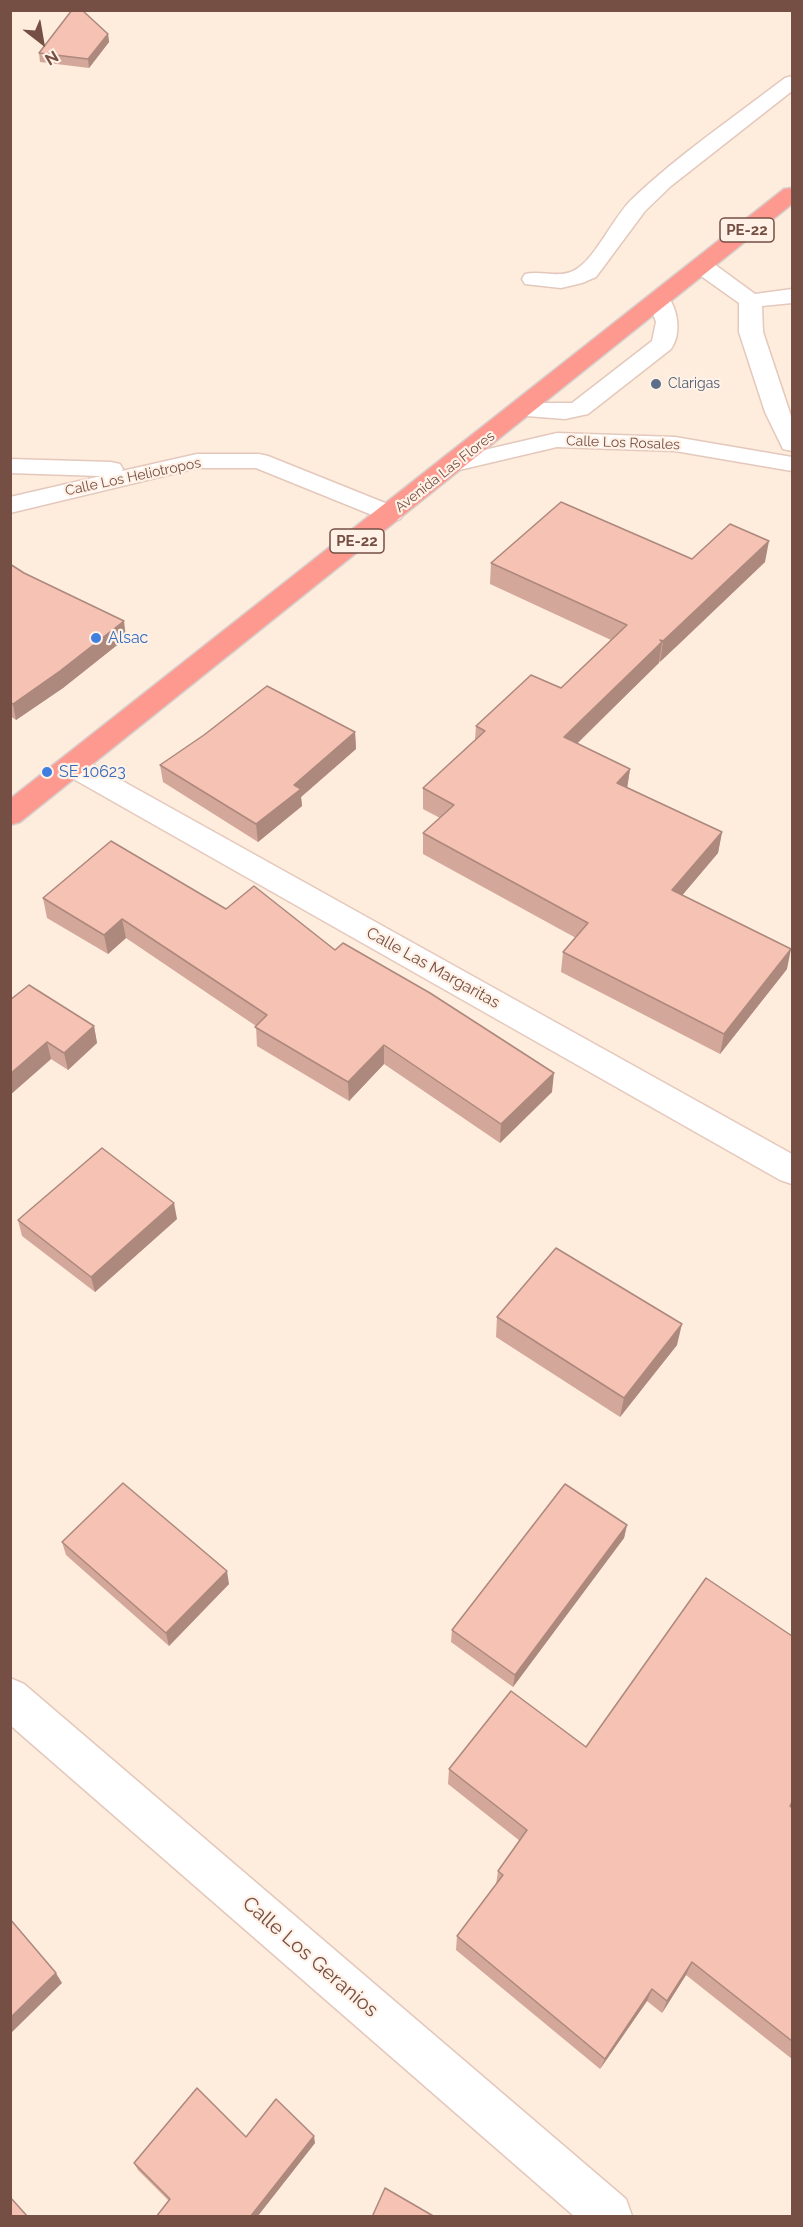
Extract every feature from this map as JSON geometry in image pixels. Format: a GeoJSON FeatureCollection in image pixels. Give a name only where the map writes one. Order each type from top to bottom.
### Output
{"type":"FeatureCollection","features":[{"type":"Feature","properties":{"kind":"highway","name":"Avenida Las Flores"},"geometry":{"type":"LineString","coordinates":[[10,815],[522,411],[792,194]]}},
{"type":"Feature","properties":{"kind":"street"},"geometry":{"type":"LineString","coordinates":[[533,279],[561,282],[577,279],[588,272],[637,206],[664,182],[792,82]]}},
{"type":"Feature","properties":{"kind":"street"},"geometry":{"type":"LineString","coordinates":[[702,266],[750,301],[792,296]]}},
{"type":"Feature","properties":{"kind":"street"},"geometry":{"type":"LineString","coordinates":[[522,411],[565,412],[580,409],[655,351],[663,344],[667,333],[667,322],[659,300]]}},
{"type":"Feature","properties":{"kind":"street"},"geometry":{"type":"LineString","coordinates":[[750,301],[751,332],[777,412],[792,444]]}},
{"type":"Feature","properties":{"kind":"street","name":"Calle Los Rosales"},"geometry":{"type":"LineString","coordinates":[[455,464],[557,440],[675,444],[792,464]]}},
{"type":"Feature","properties":{"kind":"street","name":"Calle Los Heliotropos"},"geometry":{"type":"LineString","coordinates":[[10,505],[196,461],[259,461],[391,514]]}},
{"type":"Feature","properties":{"kind":"street"},"geometry":{"type":"LineString","coordinates":[[10,466],[152,471]]}},
{"type":"Feature","properties":{"kind":"street","name":"Calle Las Margaritas"},"geometry":{"type":"LineString","coordinates":[[73,766],[792,1170]]}},
{"type":"Feature","properties":{"kind":"street","name":"Calle Los Geranios"},"geometry":{"type":"LineString","coordinates":[[10,1698],[609,2217]]}},
{"type":"Feature","properties":{"kind":"building"},"geometry":{"type":"Polygon","coordinates":[[[72,10],[82,10],[108,34],[88,59],[39,53],[72,10]]]}},
{"type":"Feature","properties":{"kind":"building"},"geometry":{"type":"Polygon","coordinates":[[[561,502],[692,559],[730,524],[769,541],[663,641],[660,640],[662,642],[564,737],[630,769],[617,783],[722,832],[672,890],[791,949],[724,1034],[563,952],[588,923],[423,833],[454,805],[423,788],[485,731],[476,726],[531,675],[561,688],[627,625],[491,563],[561,502]]]}},
{"type":"Feature","properties":{"kind":"building"},"geometry":{"type":"Polygon","coordinates":[[[10,564],[124,621],[13,704],[10,702],[10,564]]]}},
{"type":"Feature","properties":{"kind":"building"},"geometry":{"type":"Polygon","coordinates":[[[267,686],[355,732],[294,785],[301,789],[256,824],[160,765],[204,735],[267,686]]]}},
{"type":"Feature","properties":{"kind":"building"},"geometry":{"type":"Polygon","coordinates":[[[111,841],[226,909],[254,886],[335,950],[343,943],[430,993],[554,1073],[501,1124],[384,1045],[348,1082],[255,1027],[267,1015],[122,919],[104,935],[43,898],[111,841]]]}},
{"type":"Feature","properties":{"kind":"building"},"geometry":{"type":"Polygon","coordinates":[[[29,985],[94,1026],[64,1053],[47,1042],[10,1074],[10,1000],[29,985]]]}},
{"type":"Feature","properties":{"kind":"building"},"geometry":{"type":"Polygon","coordinates":[[[102,1148],[174,1203],[91,1277],[18,1220],[102,1148]]]}},
{"type":"Feature","properties":{"kind":"building"},"geometry":{"type":"Polygon","coordinates":[[[556,1248],[682,1324],[624,1398],[497,1317],[556,1248]]]}},
{"type":"Feature","properties":{"kind":"building"},"geometry":{"type":"Polygon","coordinates":[[[123,1483],[227,1571],[166,1633],[62,1542],[123,1483]]]}},
{"type":"Feature","properties":{"kind":"building"},"geometry":{"type":"Polygon","coordinates":[[[565,1484],[627,1525],[515,1675],[452,1630],[565,1484]]]}},
{"type":"Feature","properties":{"kind":"building"},"geometry":{"type":"Polygon","coordinates":[[[706,1578],[792,1636],[792,1802],[790,1806],[792,1808],[792,2041],[692,1962],[667,2001],[652,1989],[605,2059],[457,1936],[503,1875],[498,1871],[527,1830],[449,1769],[511,1691],[586,1747],[706,1578]]]}},
{"type":"Feature","properties":{"kind":"building"},"geometry":{"type":"Polygon","coordinates":[[[10,1919],[56,1973],[10,2018],[10,1919]]]}},
{"type":"Feature","properties":{"kind":"building"},"geometry":{"type":"Polygon","coordinates":[[[197,2088],[246,2137],[276,2099],[314,2136],[250,2217],[156,2217],[170,2199],[134,2163],[197,2088]]]}},
{"type":"Feature","properties":{"kind":"building"},"geometry":{"type":"Polygon","coordinates":[[[385,2188],[435,2217],[372,2217],[385,2188]]]}},
{"type":"Feature","properties":{"kind":"building"},"geometry":{"type":"Polygon","coordinates":[[[10,2197],[28,2217],[10,2217],[10,2197]]]}},
{"type":"Feature","properties":{"kind":"place","name":"Clarigas"},"geometry":{"type":"Point","coordinates":[656,384]}},
{"type":"Feature","properties":{"kind":"place","name":"Alsac"},"geometry":{"type":"Point","coordinates":[96,638]}},
{"type":"Feature","properties":{"kind":"place","name":"SE 10623"},"geometry":{"type":"Point","coordinates":[47,772]}}]}
